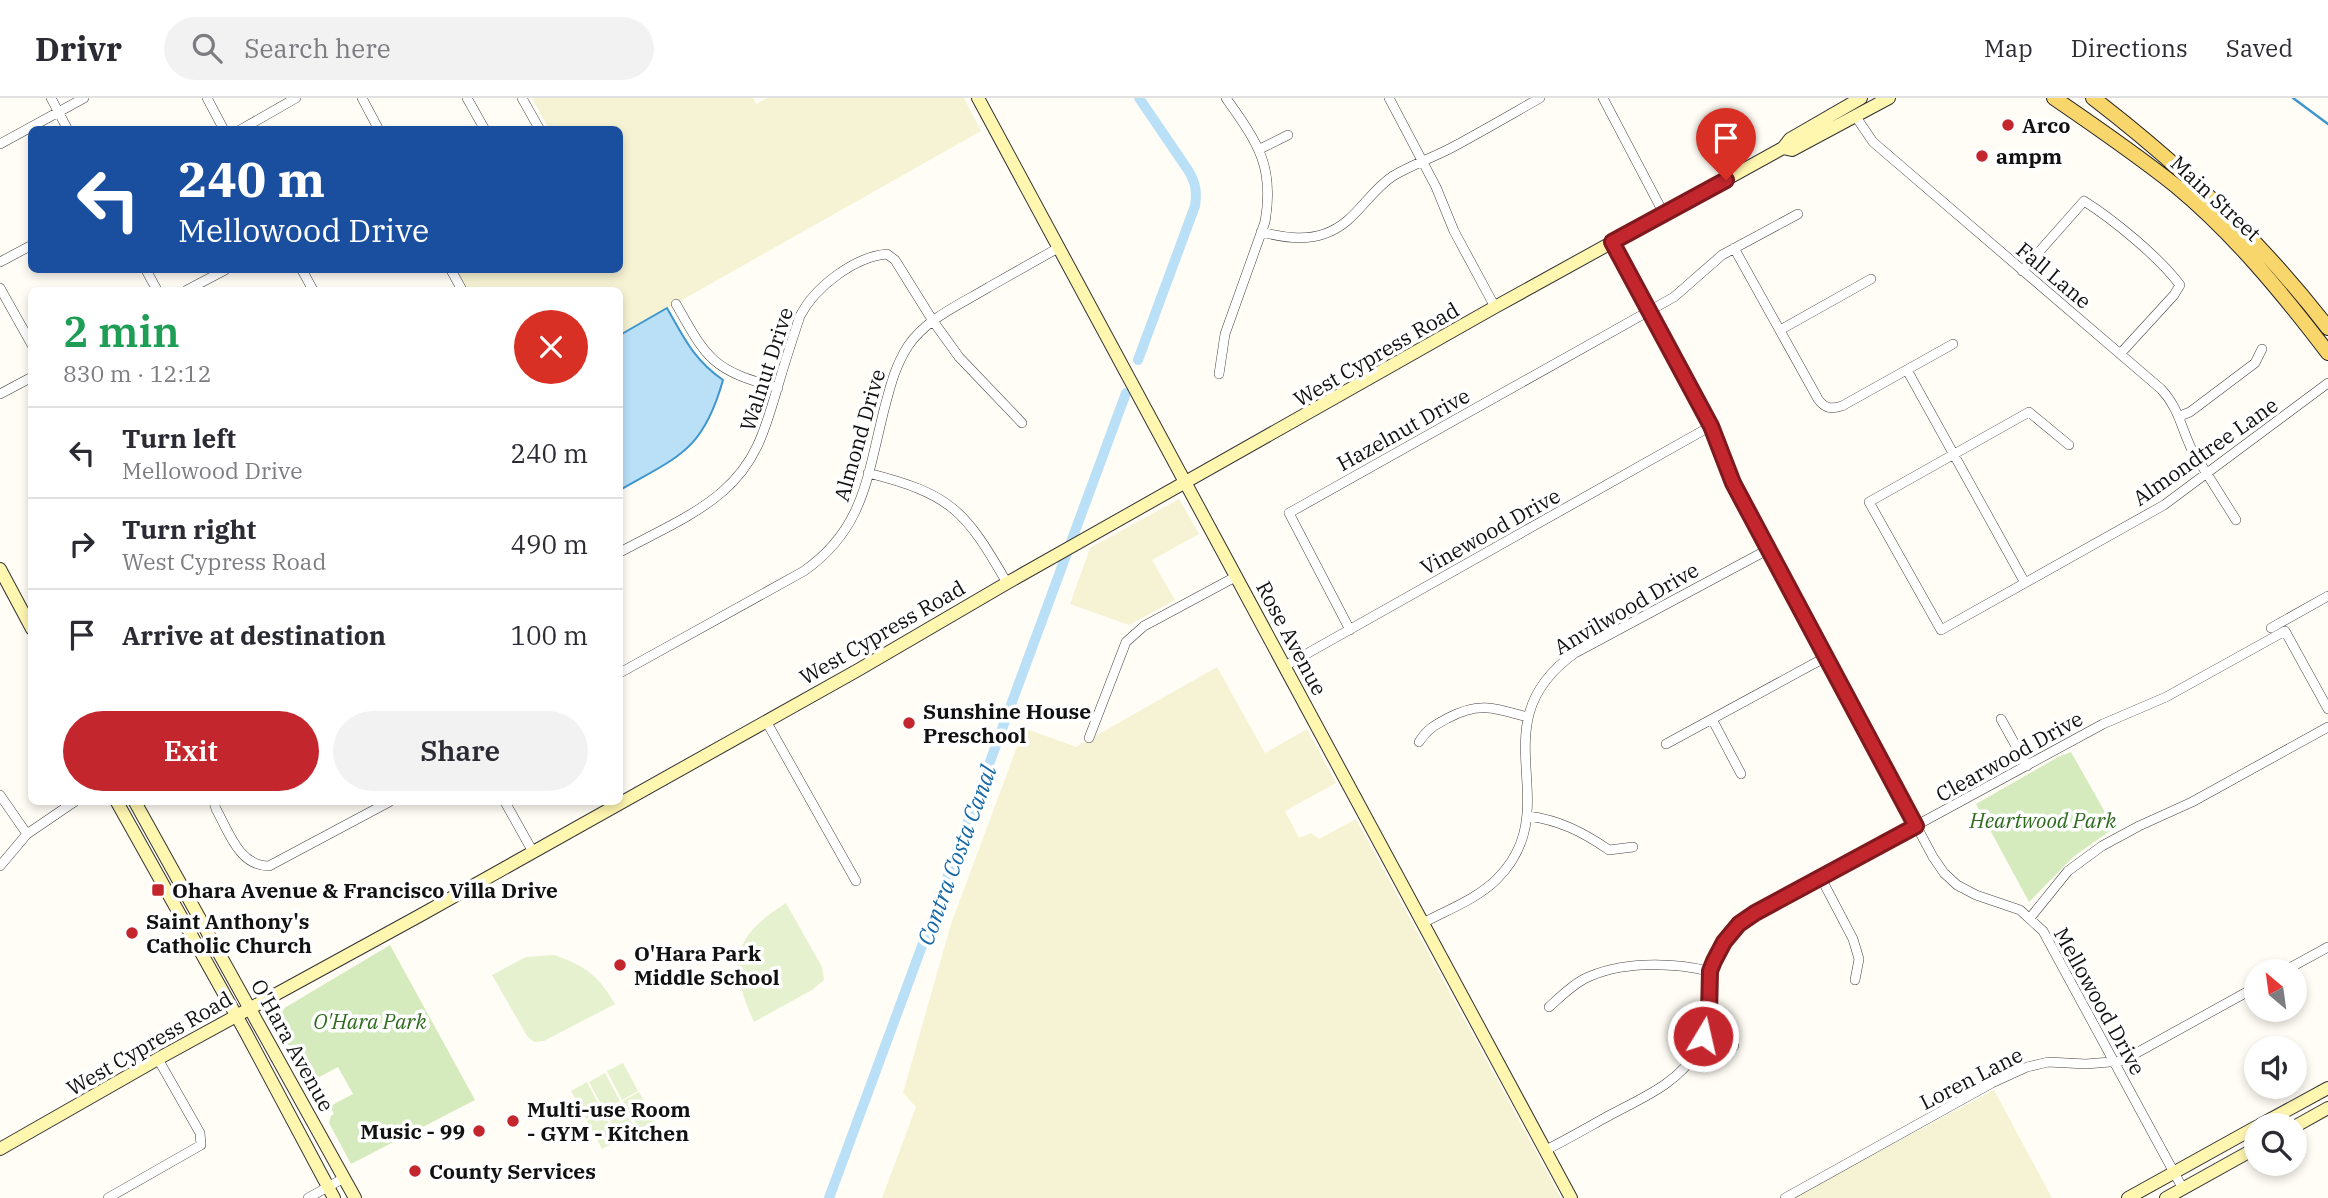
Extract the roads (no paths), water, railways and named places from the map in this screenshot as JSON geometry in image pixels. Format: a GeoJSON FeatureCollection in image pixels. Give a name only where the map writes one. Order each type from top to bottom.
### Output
{"type":"FeatureCollection","features":[{"type":"Feature","properties":{"kind":"main road","name":"Main Street"},"geometry":{"type":"LineString","coordinates":[[2054,98],[2166,179],[2201,209],[2262,270],[2328,354]]}},
{"type":"Feature","properties":{"kind":"main road","name":"Main Street"},"geometry":{"type":"LineString","coordinates":[[2092,98],[2178,166],[2259,248],[2328,328]]}},
{"type":"Feature","properties":{"kind":"street"},"geometry":{"type":"LineString","coordinates":[[51,98],[66,126]]}},
{"type":"Feature","properties":{"kind":"street"},"geometry":{"type":"LineString","coordinates":[[33,126],[84,98]]}},
{"type":"Feature","properties":{"kind":"street"},"geometry":{"type":"LineString","coordinates":[[207,98],[222,126]]}},
{"type":"Feature","properties":{"kind":"street"},"geometry":{"type":"LineString","coordinates":[[247,126],[296,98]]}},
{"type":"Feature","properties":{"kind":"street"},"geometry":{"type":"LineString","coordinates":[[362,98],[377,126]]}},
{"type":"Feature","properties":{"kind":"street"},"geometry":{"type":"LineString","coordinates":[[467,98],[483,126]]}},
{"type":"Feature","properties":{"kind":"street"},"geometry":{"type":"LineString","coordinates":[[522,98],[538,126]]}},
{"type":"Feature","properties":{"kind":"street","name":"Rose Avenue"},"geometry":{"type":"LineString","coordinates":[[978,98],[1571,1198]]}},
{"type":"Feature","properties":{"kind":"street"},"geometry":{"type":"LineString","coordinates":[[1219,374],[1225,334],[1261,232],[1268,204],[1268,183],[1260,149],[1226,98]]}},
{"type":"Feature","properties":{"kind":"street"},"geometry":{"type":"LineString","coordinates":[[1389,98],[1423,161],[1454,231],[1495,307]]}},
{"type":"Feature","properties":{"kind":"street"},"geometry":{"type":"LineString","coordinates":[[1261,232],[1289,238],[1324,234],[1354,216],[1377,189],[1394,176],[1539,98]]}},
{"type":"Feature","properties":{"kind":"street"},"geometry":{"type":"LineString","coordinates":[[1603,98],[1664,214]]}},
{"type":"Feature","properties":{"kind":"street","name":"West Cypress Road"},"geometry":{"type":"LineString","coordinates":[[623,801],[1495,307],[1783,148],[1790,139],[1861,98]]}},
{"type":"Feature","properties":{"kind":"street","name":"West Cypress Road"},"geometry":{"type":"LineString","coordinates":[[1783,148],[1792,150],[1889,98]]}},
{"type":"Feature","properties":{"kind":"street","name":"Fall Lane"},"geometry":{"type":"LineString","coordinates":[[1856,117],[1873,142],[2161,389],[2180,416],[2186,438],[2236,520]]}},
{"type":"Feature","properties":{"kind":"street"},"geometry":{"type":"LineString","coordinates":[[0,144],[28,129]]}},
{"type":"Feature","properties":{"kind":"street"},"geometry":{"type":"LineString","coordinates":[[1260,149],[1288,135]]}},
{"type":"Feature","properties":{"kind":"street"},"geometry":{"type":"LineString","coordinates":[[2022,271],[2084,201],[2131,237],[2180,285],[2120,354]]}},
{"type":"Feature","properties":{"kind":"street"},"geometry":{"type":"LineString","coordinates":[[1649,311],[1674,297],[1708,265],[1734,248],[1798,214]]}},
{"type":"Feature","properties":{"kind":"street","name":"Mellowood Drive"},"geometry":{"type":"LineString","coordinates":[[1612,242],[1711,426],[1733,483],[1916,826],[1944,873],[1957,885],[1976,895],[2008,904],[2031,918],[2049,940],[2183,1189]]}},
{"type":"Feature","properties":{"kind":"street"},"geometry":{"type":"LineString","coordinates":[[0,262],[28,246]]}},
{"type":"Feature","properties":{"kind":"street","name":"Almond Drive"},"geometry":{"type":"LineString","coordinates":[[623,671],[821,559],[849,526],[858,505],[892,376],[910,343],[933,321],[1058,248]]}},
{"type":"Feature","properties":{"kind":"street"},"geometry":{"type":"LineString","coordinates":[[1734,248],[1822,405],[1829,408],[1842,407],[1953,344]]}},
{"type":"Feature","properties":{"kind":"street","name":"Walnut Drive"},"geometry":{"type":"LineString","coordinates":[[623,550],[701,507],[738,477],[764,434],[800,316],[807,302],[829,281],[866,259],[887,254],[895,260],[933,321]]}},
{"type":"Feature","properties":{"kind":"street"},"geometry":{"type":"LineString","coordinates":[[193,287],[219,273]]}},
{"type":"Feature","properties":{"kind":"street"},"geometry":{"type":"LineString","coordinates":[[1780,330],[1871,279]]}},
{"type":"Feature","properties":{"kind":"street"},"geometry":{"type":"LineString","coordinates":[[0,288],[28,338]]}},
{"type":"Feature","properties":{"kind":"street"},"geometry":{"type":"LineString","coordinates":[[676,304],[704,352],[718,364],[733,374],[778,388]]}},
{"type":"Feature","properties":{"kind":"street","name":"Hazelnut Drive"},"geometry":{"type":"LineString","coordinates":[[1350,630],[1289,513],[1649,311]]}},
{"type":"Feature","properties":{"kind":"street"},"geometry":{"type":"LineString","coordinates":[[933,321],[972,373],[1022,423]]}},
{"type":"Feature","properties":{"kind":"street"},"geometry":{"type":"LineString","coordinates":[[2180,416],[2255,363],[2262,349]]}},
{"type":"Feature","properties":{"kind":"street"},"geometry":{"type":"LineString","coordinates":[[1907,370],[2025,583]]}},
{"type":"Feature","properties":{"kind":"street"},"geometry":{"type":"LineString","coordinates":[[0,394],[28,379]]}},
{"type":"Feature","properties":{"kind":"street","name":"Almondtree Lane"},"geometry":{"type":"LineString","coordinates":[[1955,454],[1869,502],[1941,630],[2164,505],[2328,383]]}},
{"type":"Feature","properties":{"kind":"street"},"geometry":{"type":"LineString","coordinates":[[1955,454],[2029,412],[2069,445]]}},
{"type":"Feature","properties":{"kind":"street","name":"Vinewood Drive"},"geometry":{"type":"LineString","coordinates":[[1285,666],[1711,426]]}},
{"type":"Feature","properties":{"kind":"street"},"geometry":{"type":"LineString","coordinates":[[868,473],[923,489],[958,512],[981,539],[1007,583]]}},
{"type":"Feature","properties":{"kind":"street","name":"Anvilwood Drive"},"geometry":{"type":"LineString","coordinates":[[1423,923],[1476,895],[1497,879],[1515,855],[1528,816],[1529,797],[1524,748],[1527,718],[1534,697],[1548,676],[1575,653],[1769,549]]}},
{"type":"Feature","properties":{"kind":"street"},"geometry":{"type":"LineString","coordinates":[[0,569],[28,622]]}},
{"type":"Feature","properties":{"kind":"street"},"geometry":{"type":"LineString","coordinates":[[1089,738],[1126,642],[1144,626],[1237,576]]}},
{"type":"Feature","properties":{"kind":"street"},"geometry":{"type":"LineString","coordinates":[[2271,628],[2328,596]]}},
{"type":"Feature","properties":{"kind":"street","name":"Clearwood Drive"},"geometry":{"type":"LineString","coordinates":[[1545,1150],[1664,1086],[1683,1071],[1698,1049],[1709,1014],[1710,971],[1724,942],[1739,924],[1755,913],[2103,724],[2166,697],[2285,631],[2328,709]]}},
{"type":"Feature","properties":{"kind":"street"},"geometry":{"type":"LineString","coordinates":[[1666,744],[1826,657]]}},
{"type":"Feature","properties":{"kind":"street"},"geometry":{"type":"LineString","coordinates":[[1419,742],[1427,729],[1464,709],[1487,707],[1527,718]]}},
{"type":"Feature","properties":{"kind":"street"},"geometry":{"type":"LineString","coordinates":[[1712,719],[1741,774]]}},
{"type":"Feature","properties":{"kind":"street"},"geometry":{"type":"LineString","coordinates":[[2001,719],[2027,766]]}},
{"type":"Feature","properties":{"kind":"street"},"geometry":{"type":"LineString","coordinates":[[766,721],[856,881]]}},
{"type":"Feature","properties":{"kind":"street"},"geometry":{"type":"LineString","coordinates":[[2031,918],[2068,871],[2102,846],[2139,825],[2192,802],[2328,727]]}},
{"type":"Feature","properties":{"kind":"street"},"geometry":{"type":"LineString","coordinates":[[0,795],[27,834]]}},
{"type":"Feature","properties":{"kind":"street"},"geometry":{"type":"LineString","coordinates":[[0,866],[9,852],[27,834],[70,805]]}},
{"type":"Feature","properties":{"kind":"street","name":"O'Hara Avenue"},"geometry":{"type":"LineString","coordinates":[[119,805],[331,1192]]}},
{"type":"Feature","properties":{"kind":"street","name":"O'Hara Avenue"},"geometry":{"type":"LineString","coordinates":[[137,805],[354,1198]]}},
{"type":"Feature","properties":{"kind":"street"},"geometry":{"type":"LineString","coordinates":[[215,805],[241,855],[260,866],[277,864],[384,805]]}},
{"type":"Feature","properties":{"kind":"street"},"geometry":{"type":"LineString","coordinates":[[507,805],[533,852]]}},
{"type":"Feature","properties":{"kind":"street","name":"West Cypress Road"},"geometry":{"type":"LineString","coordinates":[[0,1149],[617,805]]}},
{"type":"Feature","properties":{"kind":"street"},"geometry":{"type":"LineString","coordinates":[[1528,816],[1568,826],[1609,850],[1633,847]]}},
{"type":"Feature","properties":{"kind":"street"},"geometry":{"type":"LineString","coordinates":[[1821,878],[1853,939],[1859,959],[1855,980]]}},
{"type":"Feature","properties":{"kind":"street"},"geometry":{"type":"LineString","coordinates":[[2306,959],[2328,947]]}},
{"type":"Feature","properties":{"kind":"street"},"geometry":{"type":"LineString","coordinates":[[1549,1007],[1581,981],[1609,970],[1675,965],[1710,971]]}},
{"type":"Feature","properties":{"kind":"street","name":"Loren Lane"},"geometry":{"type":"LineString","coordinates":[[1785,1198],[1992,1083],[2027,1067],[2048,1062],[2123,1061],[2244,994]]}},
{"type":"Feature","properties":{"kind":"street"},"geometry":{"type":"LineString","coordinates":[[1703,1036],[1734,1046]]}},
{"type":"Feature","properties":{"kind":"street"},"geometry":{"type":"LineString","coordinates":[[108,1198],[201,1145],[200,1133],[158,1059]]}},
{"type":"Feature","properties":{"kind":"street"},"geometry":{"type":"LineString","coordinates":[[2282,1113],[2328,1088]]}},
{"type":"Feature","properties":{"kind":"street"},"geometry":{"type":"LineString","coordinates":[[2307,1120],[2328,1108]]}},
{"type":"Feature","properties":{"kind":"street"},"geometry":{"type":"LineString","coordinates":[[2127,1198],[2244,1134]]}},
{"type":"Feature","properties":{"kind":"street"},"geometry":{"type":"LineString","coordinates":[[2166,1198],[2244,1156]]}},
{"type":"Feature","properties":{"kind":"street"},"geometry":{"type":"LineString","coordinates":[[308,1198],[331,1192],[344,1178]]}},
{"type":"Feature","properties":{"kind":"water"},"geometry":{"type":"Polygon","coordinates":[[[667,308],[704,365],[723,380],[707,422],[686,449],[623,488],[623,333],[667,308]]]}},
{"type":"Feature","properties":{"kind":"waterway","name":"Contra Costa Canal"},"geometry":{"type":"LineString","coordinates":[[1138,360],[1195,206],[1196,196],[1188,170],[1139,98]]}},
{"type":"Feature","properties":{"kind":"waterway"},"geometry":{"type":"LineString","coordinates":[[2293,98],[2328,124]]}},
{"type":"Feature","properties":{"kind":"waterway","name":"Contra Costa Canal"},"geometry":{"type":"LineString","coordinates":[[829,1198],[1126,393]]}},
{"type":"Feature","properties":{"kind":"place","name":"Arco"},"geometry":{"type":"Point","coordinates":[2008,125]}},
{"type":"Feature","properties":{"kind":"place","name":"ampm"},"geometry":{"type":"Point","coordinates":[1982,156]}},
{"type":"Feature","properties":{"kind":"place","name":"Sunshine House Preschool"},"geometry":{"type":"Point","coordinates":[909,723]}},
{"type":"Feature","properties":{"kind":"place","name":"Ohara Avenue & Francisco Villa Drive"},"geometry":{"type":"Point","coordinates":[158,890]}},
{"type":"Feature","properties":{"kind":"place","name":"Saint Anthony's Catholic Church"},"geometry":{"type":"Point","coordinates":[132,933]}},
{"type":"Feature","properties":{"kind":"place","name":"O'Hara Park Middle School"},"geometry":{"type":"Point","coordinates":[620,965]}},
{"type":"Feature","properties":{"kind":"place","name":"Multi-use Room - GYM - Kitchen"},"geometry":{"type":"Point","coordinates":[513,1121]}},
{"type":"Feature","properties":{"kind":"place","name":"Music - 99"},"geometry":{"type":"Point","coordinates":[479,1131]}},
{"type":"Feature","properties":{"kind":"place","name":"County Services"},"geometry":{"type":"Point","coordinates":[415,1171]}},
{"type":"Feature","properties":{"kind":"park label","name":"Heartwood Park"},"geometry":{"type":"Point","coordinates":[2043,820]}},
{"type":"Feature","properties":{"kind":"park label","name":"O'Hara Park"},"geometry":{"type":"Point","coordinates":[370,1021]}}]}
